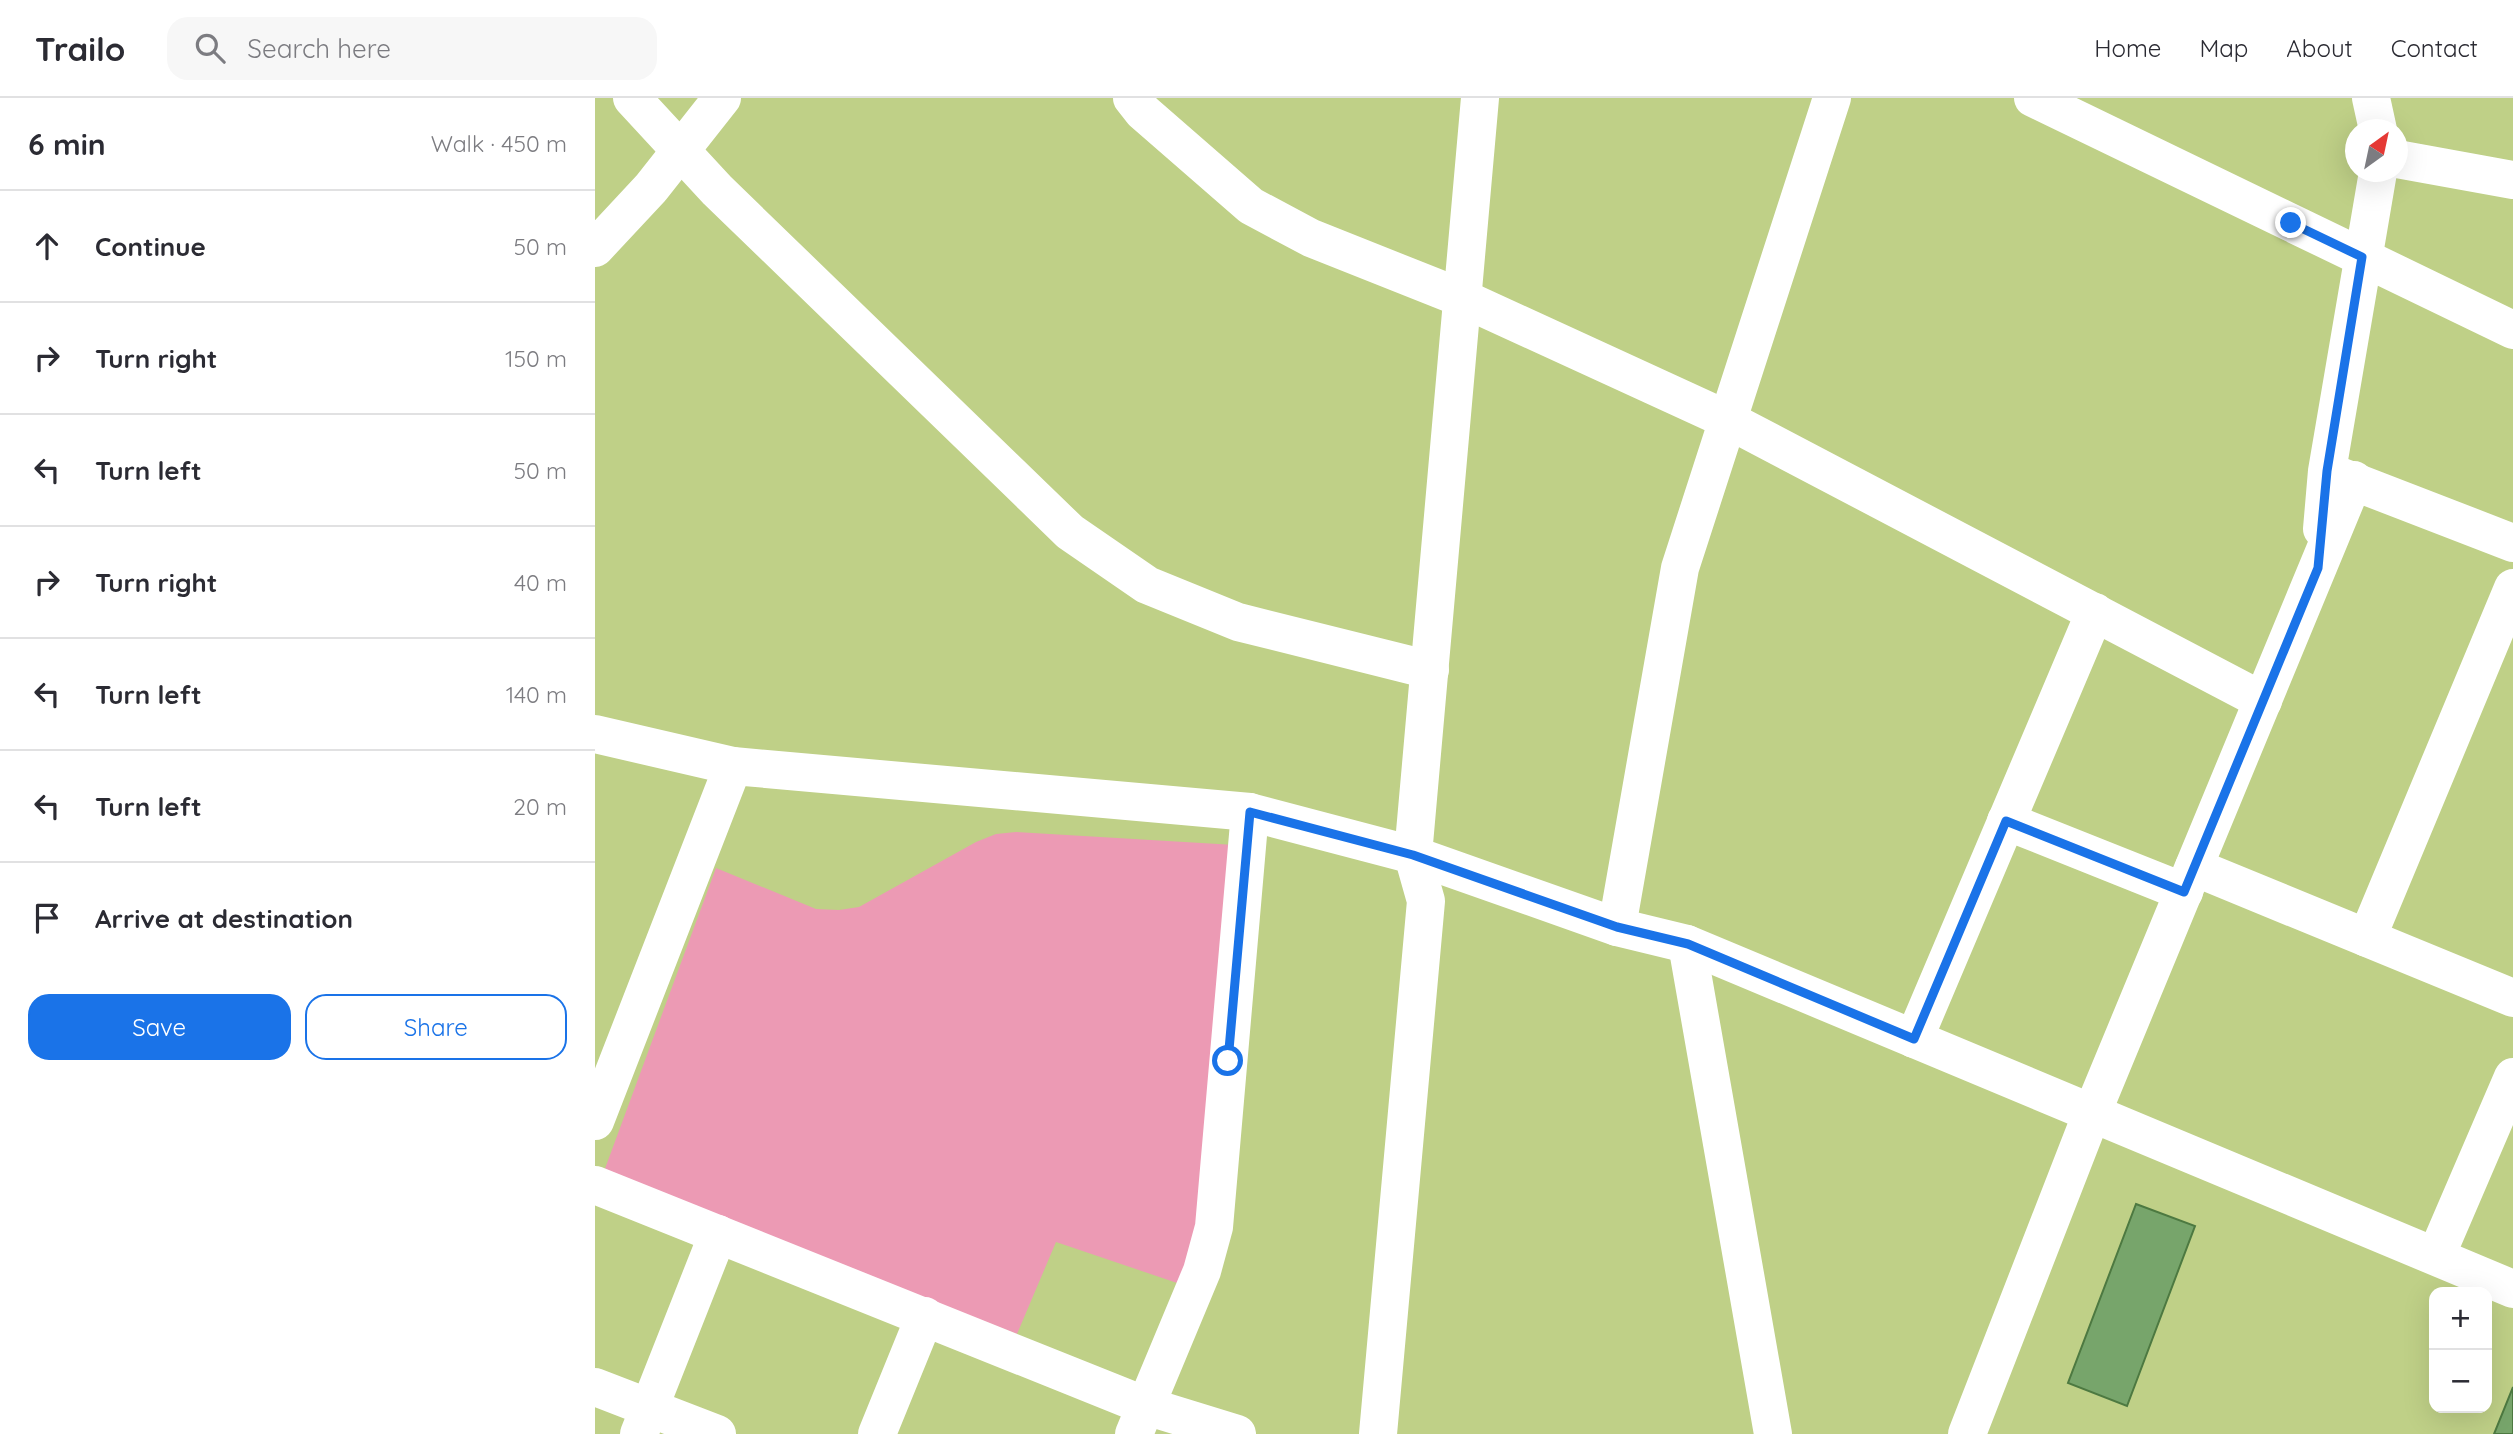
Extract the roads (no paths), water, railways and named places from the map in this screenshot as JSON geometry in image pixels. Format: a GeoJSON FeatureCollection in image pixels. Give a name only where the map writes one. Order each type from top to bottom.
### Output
{"type":"FeatureCollection","features":[{"type":"Feature","properties":{"kind":"street"},"geometry":{"type":"LineString","coordinates":[[632,98],[717,190],[1070,532],[1147,585],[1238,622],[1430,670]]}},
{"type":"Feature","properties":{"kind":"street"},"geometry":{"type":"LineString","coordinates":[[595,248],[651,188],[722,98]]}},
{"type":"Feature","properties":{"kind":"street"},"geometry":{"type":"LineString","coordinates":[[1132,98],[1143,112],[1251,206],[1311,237],[1462,298],[1728,420],[2263,701]]}},
{"type":"Feature","properties":{"kind":"street"},"geometry":{"type":"LineString","coordinates":[[1378,1434],[1426,901],[1413,855],[1480,98]]}},
{"type":"Feature","properties":{"kind":"street"},"geometry":{"type":"LineString","coordinates":[[1617,927],[1680,568],[1832,98]]}},
{"type":"Feature","properties":{"kind":"street"},"geometry":{"type":"LineString","coordinates":[[2033,98],[2513,330]]}},
{"type":"Feature","properties":{"kind":"street"},"geometry":{"type":"LineString","coordinates":[[2371,98],[2376,119]]}},
{"type":"Feature","properties":{"kind":"street"},"geometry":{"type":"LineString","coordinates":[[2408,161],[2513,180]]}},
{"type":"Feature","properties":{"kind":"street"},"geometry":{"type":"LineString","coordinates":[[1967,1434],[2092,1113],[2318,568],[2340,476],[2362,257],[2376,182]]}},
{"type":"Feature","properties":{"kind":"street"},"geometry":{"type":"LineString","coordinates":[[2340,476],[2513,543]]}},
{"type":"Feature","properties":{"kind":"street"},"geometry":{"type":"LineString","coordinates":[[2367,937],[2513,588]]}},
{"type":"Feature","properties":{"kind":"street"},"geometry":{"type":"LineString","coordinates":[[1914,1039],[2095,612]]}},
{"type":"Feature","properties":{"kind":"street"},"geometry":{"type":"LineString","coordinates":[[595,734],[733,766],[1250,812],[1413,855],[1617,927],[1688,944],[2513,1289]]}},
{"type":"Feature","properties":{"kind":"street"},"geometry":{"type":"LineString","coordinates":[[595,1121],[733,766]]}},
{"type":"Feature","properties":{"kind":"street"},"geometry":{"type":"LineString","coordinates":[[1140,1420],[1202,1271],[1214,1227],[1250,812]]}},
{"type":"Feature","properties":{"kind":"street"},"geometry":{"type":"LineString","coordinates":[[2006,821],[2367,937],[2513,998]]}},
{"type":"Feature","properties":{"kind":"street"},"geometry":{"type":"LineString","coordinates":[[1688,944],[1765,1433]]}},
{"type":"Feature","properties":{"kind":"street"},"geometry":{"type":"LineString","coordinates":[[2436,1256],[2513,1077]]}},
{"type":"Feature","properties":{"kind":"street"},"geometry":{"type":"LineString","coordinates":[[595,1185],[925,1316],[1140,1420],[1237,1434]]}},
{"type":"Feature","properties":{"kind":"street"},"geometry":{"type":"LineString","coordinates":[[644,1421],[717,1234]]}},
{"type":"Feature","properties":{"kind":"street"},"geometry":{"type":"LineString","coordinates":[[877,1434],[925,1316]]}},
{"type":"Feature","properties":{"kind":"street"},"geometry":{"type":"LineString","coordinates":[[595,1387],[644,1421],[717,1434]]}}]}
